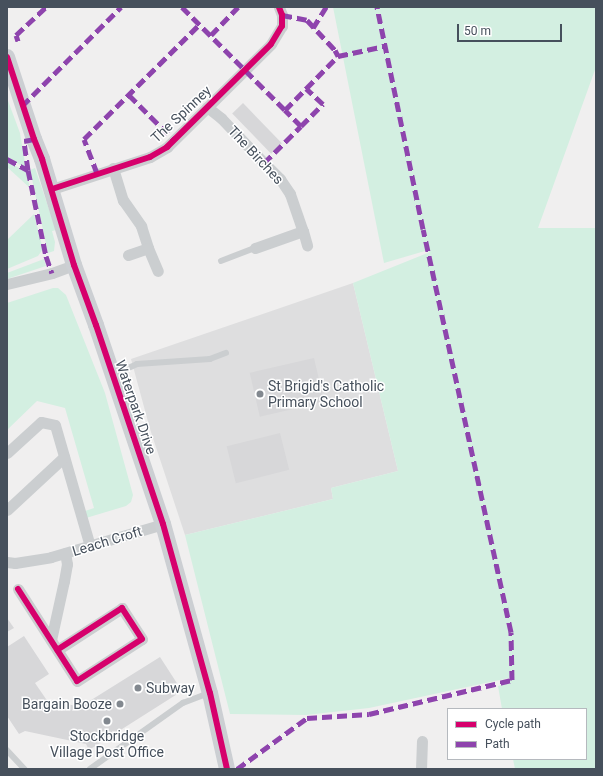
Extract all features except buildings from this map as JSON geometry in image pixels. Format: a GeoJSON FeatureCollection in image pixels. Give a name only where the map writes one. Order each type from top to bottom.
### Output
{"type":"FeatureCollection","features":[{"type":"Feature","properties":{"kind":"street","name":"The Spinney"},"geometry":{"type":"LineString","coordinates":[[52,189],[150,157],[167,147],[278,35],[282,26],[282,15],[279,7]]}},
{"type":"Feature","properties":{"kind":"street","name":"Waterpark Drive"},"geometry":{"type":"LineString","coordinates":[[7,57],[52,189],[74,265],[163,524],[210,693],[227,769]]}},
{"type":"Feature","properties":{"kind":"street","name":"The Birches"},"geometry":{"type":"LineString","coordinates":[[207,107],[221,118],[285,186],[290,194],[307,245]]}},
{"type":"Feature","properties":{"kind":"street"},"geometry":{"type":"LineString","coordinates":[[113,168],[123,200],[141,226],[148,248],[158,271]]}},
{"type":"Feature","properties":{"kind":"street"},"geometry":{"type":"LineString","coordinates":[[255,248],[303,231]]}},
{"type":"Feature","properties":{"kind":"street"},"geometry":{"type":"LineString","coordinates":[[128,255],[148,248]]}},
{"type":"Feature","properties":{"kind":"street"},"geometry":{"type":"LineString","coordinates":[[7,284],[52,273],[74,265]]}},
{"type":"Feature","properties":{"kind":"street"},"geometry":{"type":"LineString","coordinates":[[7,453],[41,422],[55,425],[90,546]]}},
{"type":"Feature","properties":{"kind":"street"},"geometry":{"type":"LineString","coordinates":[[7,510],[64,457]]}},
{"type":"Feature","properties":{"kind":"street","name":"Leach Croft"},"geometry":{"type":"LineString","coordinates":[[7,562],[15,563],[51,557],[163,524]]}},
{"type":"Feature","properties":{"kind":"street"},"geometry":{"type":"LineString","coordinates":[[51,640],[67,564],[65,553]]}},
{"type":"Feature","properties":{"kind":"street"},"geometry":{"type":"LineString","coordinates":[[18,589],[51,640],[57,650],[77,681],[142,639],[122,608],[57,650]]}},
{"type":"Feature","properties":{"kind":"street"},"geometry":{"type":"LineString","coordinates":[[422,741],[422,769]]}},
{"type":"Feature","properties":{"kind":"lane"},"geometry":{"type":"LineString","coordinates":[[221,260],[255,248]]}},
{"type":"Feature","properties":{"kind":"lane"},"geometry":{"type":"LineString","coordinates":[[113,375],[137,364],[210,359],[226,353]]}},
{"type":"Feature","properties":{"kind":"lane"},"geometry":{"type":"LineString","coordinates":[[90,769],[183,703],[210,693]]}},
{"type":"Feature","properties":{"kind":"lane"},"geometry":{"type":"LineString","coordinates":[[7,750],[25,769]]}},
{"type":"Feature","properties":{"kind":"shaded area","name":"St Brigid's Catholic Primary School"},"geometry":{"type":"Polygon","coordinates":[[[353,283],[398,471],[331,488],[333,499],[185,535],[150,429],[131,359],[353,283]]]}},
{"type":"Feature","properties":{"kind":"green space"},"geometry":{"type":"Polygon","coordinates":[[[333,7],[596,7],[596,67],[538,228],[596,228],[596,769],[515,769],[513,760],[587,760],[587,708],[502,708],[498,686],[510,683],[509,678],[369,708],[306,715],[230,714],[185,535],[333,499],[331,488],[398,471],[353,283],[430,252],[425,251],[384,263],[333,7]]]}},
{"type":"Feature","properties":{"kind":"green space"},"geometry":{"type":"Polygon","coordinates":[[[7,98],[20,133],[26,169],[7,156],[7,98]]]}},
{"type":"Feature","properties":{"kind":"green space"},"geometry":{"type":"Polygon","coordinates":[[[7,162],[26,171],[30,188],[7,167],[7,162]]]}},
{"type":"Feature","properties":{"kind":"green space"},"geometry":{"type":"Polygon","coordinates":[[[35,168],[56,230],[52,231],[55,242],[54,251],[48,253],[30,170],[35,168]]]}},
{"type":"Feature","properties":{"kind":"green space"},"geometry":{"type":"Polygon","coordinates":[[[34,214],[43,249],[38,256],[7,269],[7,240],[34,214]]]}},
{"type":"Feature","properties":{"kind":"green space"},"geometry":{"type":"Polygon","coordinates":[[[44,259],[46,266],[7,279],[7,273],[44,259]]]}},
{"type":"Feature","properties":{"kind":"green space"},"geometry":{"type":"Polygon","coordinates":[[[53,288],[58,288],[66,295],[105,393],[133,495],[131,502],[126,506],[86,518],[85,511],[94,508],[65,408],[37,401],[7,430],[7,303],[53,288]]]}},
{"type":"Feature","properties":{"kind":"marked path"},"geometry":{"type":"LineString","coordinates":[[18,41],[16,35],[46,7]]}},
{"type":"Feature","properties":{"kind":"marked path"},"geometry":{"type":"LineString","coordinates":[[22,106],[121,7]]}},
{"type":"Feature","properties":{"kind":"marked path"},"geometry":{"type":"LineString","coordinates":[[182,7],[285,110]]}},
{"type":"Feature","properties":{"kind":"marked path"},"geometry":{"type":"LineString","coordinates":[[211,35],[238,7]]}},
{"type":"Feature","properties":{"kind":"marked path"},"geometry":{"type":"LineString","coordinates":[[313,28],[326,7]]}},
{"type":"Feature","properties":{"kind":"marked path"},"geometry":{"type":"LineString","coordinates":[[237,769],[307,718],[369,714],[512,680],[511,632],[423,229],[377,7]]}},
{"type":"Feature","properties":{"kind":"marked path"},"geometry":{"type":"LineString","coordinates":[[282,15],[307,20],[335,50],[338,56]]}},
{"type":"Feature","properties":{"kind":"marked path"},"geometry":{"type":"LineString","coordinates":[[97,173],[84,139],[200,24]]}},
{"type":"Feature","properties":{"kind":"marked path"},"geometry":{"type":"LineString","coordinates":[[264,163],[301,126],[285,110],[338,56],[385,46]]}},
{"type":"Feature","properties":{"kind":"marked path"},"geometry":{"type":"LineString","coordinates":[[301,126],[323,104],[306,88]]}},
{"type":"Feature","properties":{"kind":"marked path"},"geometry":{"type":"LineString","coordinates":[[129,95],[174,140]]}},
{"type":"Feature","properties":{"kind":"marked path"},"geometry":{"type":"LineString","coordinates":[[7,159],[28,170],[24,141],[34,139]]}},
{"type":"Feature","properties":{"kind":"marked path"},"geometry":{"type":"LineString","coordinates":[[28,170],[46,256],[52,273]]}},
{"type":"Feature","properties":{"kind":"cycle path"},"geometry":{"type":"LineString","coordinates":[[52,189],[150,157],[167,147],[271,44],[282,26],[282,15],[279,7]]}},
{"type":"Feature","properties":{"kind":"cycle path"},"geometry":{"type":"LineString","coordinates":[[7,57],[42,159],[74,265],[96,325],[163,524],[210,693],[227,769]]}},
{"type":"Feature","properties":{"kind":"cycle path"},"geometry":{"type":"LineString","coordinates":[[18,589],[77,681],[142,639],[122,608],[57,650]]}},
{"type":"Feature","properties":{"kind":"place","name":"St Brigid's Catholic Primary School"},"geometry":{"type":"Point","coordinates":[260,394]}},
{"type":"Feature","properties":{"kind":"place","name":"Subway"},"geometry":{"type":"Point","coordinates":[138,688]}},
{"type":"Feature","properties":{"kind":"place","name":"Bargain Booze"},"geometry":{"type":"Point","coordinates":[120,704]}},
{"type":"Feature","properties":{"kind":"place","name":"Stockbridge Village Post Office"},"geometry":{"type":"Point","coordinates":[107,721]}}]}
